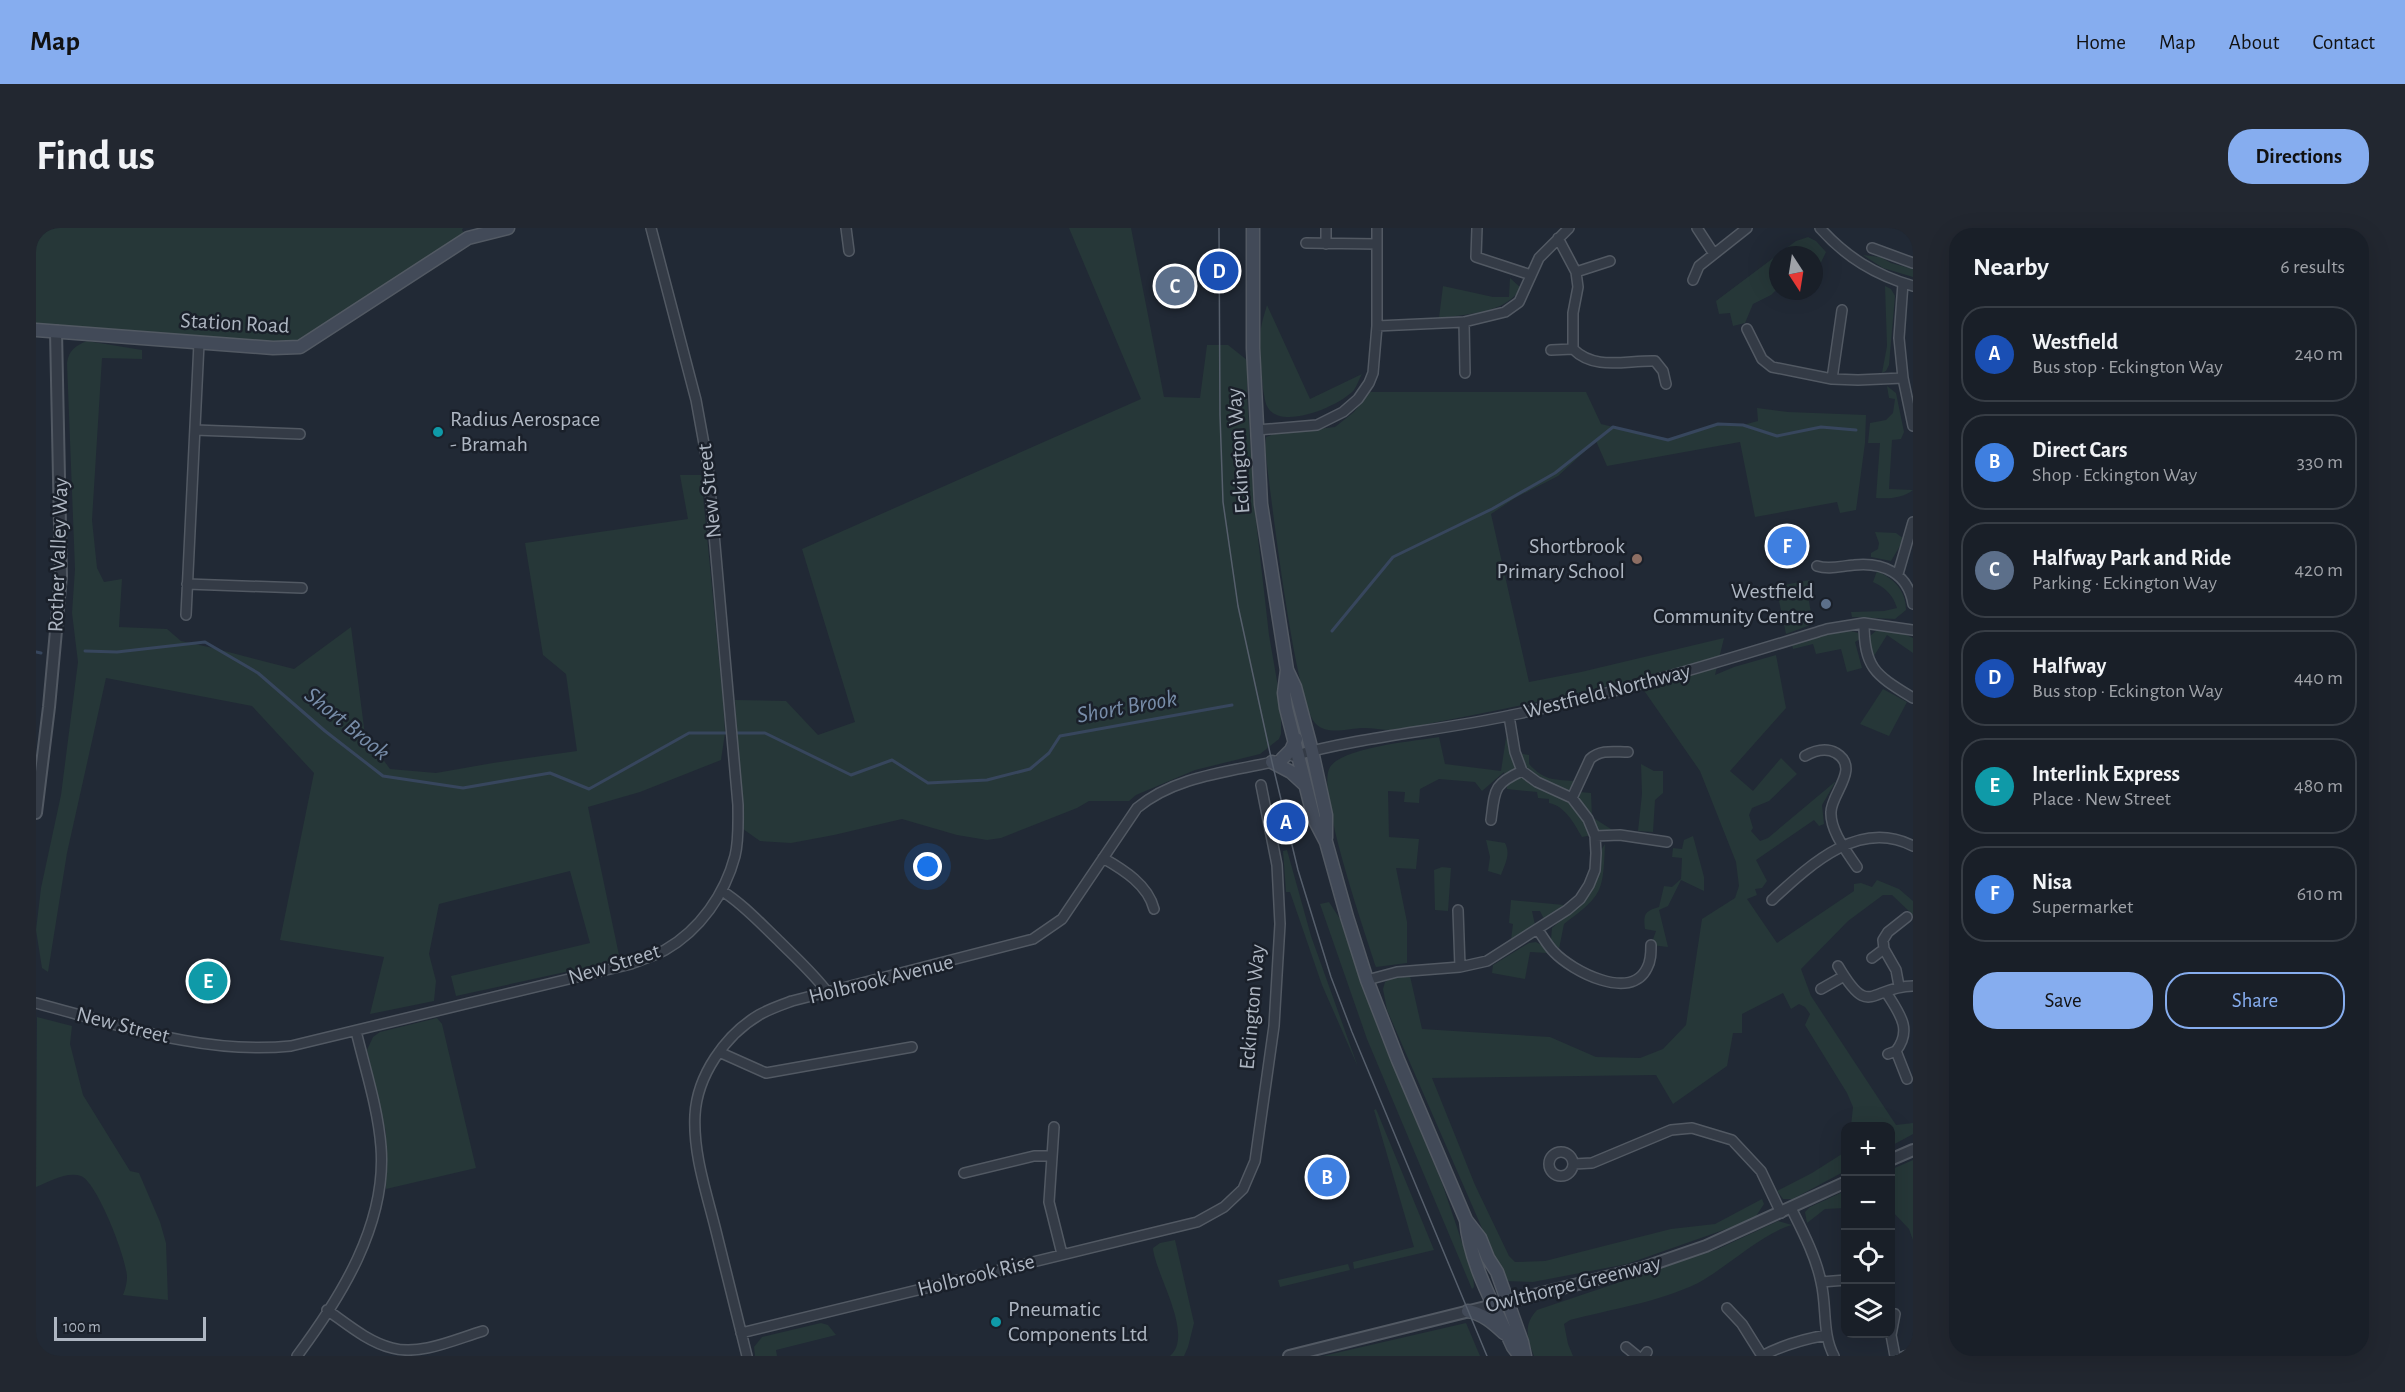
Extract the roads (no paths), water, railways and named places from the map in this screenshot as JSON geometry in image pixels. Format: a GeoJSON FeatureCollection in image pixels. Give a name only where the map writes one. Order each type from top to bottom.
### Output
{"type":"FeatureCollection","features":[{"type":"Feature","properties":{"kind":"main road","name":"Station Road"},"geometry":{"type":"LineString","coordinates":[[36,330],[273,348],[300,347],[468,238],[508,228]]}},
{"type":"Feature","properties":{"kind":"main road","name":"Eckington Way"},"geometry":{"type":"LineString","coordinates":[[1253,228],[1252,348],[1261,504],[1287,670],[1295,687],[1312,751],[1326,815],[1326,842]]}},
{"type":"Feature","properties":{"kind":"main road","name":"Eckington Way"},"geometry":{"type":"LineString","coordinates":[[1287,670],[1284,693],[1304,784],[1314,819],[1326,842],[1367,980],[1398,1060],[1466,1220],[1480,1238],[1497,1272],[1522,1341],[1525,1356]]}},
{"type":"Feature","properties":{"kind":"main road"},"geometry":{"type":"LineString","coordinates":[[1300,711],[1296,749],[1277,761],[1304,784]]}},
{"type":"Feature","properties":{"kind":"main road","name":"Eckington Way"},"geometry":{"type":"LineString","coordinates":[[1466,1220],[1468,1240],[1488,1302],[1520,1356]]}},
{"type":"Feature","properties":{"kind":"main road"},"geometry":{"type":"LineString","coordinates":[[1488,1258],[1491,1272],[1488,1302]]}},
{"type":"Feature","properties":{"kind":"main road"},"geometry":{"type":"LineString","coordinates":[[1468,1311],[1476,1312],[1489,1320],[1509,1338]]}},
{"type":"Feature","properties":{"kind":"street","name":"New Street"},"geometry":{"type":"LineString","coordinates":[[36,1002],[141,1030],[215,1046],[260,1048],[291,1046],[631,964],[668,948],[696,926],[722,891],[736,854],[738,805],[708,465],[696,400],[651,228]]}},
{"type":"Feature","properties":{"kind":"street"},"geometry":{"type":"LineString","coordinates":[[846,228],[849,252]]}},
{"type":"Feature","properties":{"kind":"street"},"geometry":{"type":"LineString","coordinates":[[1326,228],[1326,244]]}},
{"type":"Feature","properties":{"kind":"street"},"geometry":{"type":"LineString","coordinates":[[1257,430],[1317,425],[1343,412],[1358,399],[1369,383],[1373,373],[1377,326],[1377,228]]}},
{"type":"Feature","properties":{"kind":"street"},"geometry":{"type":"LineString","coordinates":[[1477,228],[1476,257],[1531,275]]}},
{"type":"Feature","properties":{"kind":"street"},"geometry":{"type":"LineString","coordinates":[[1697,228],[1714,254]]}},
{"type":"Feature","properties":{"kind":"street"},"geometry":{"type":"LineString","coordinates":[[1694,280],[1699,266],[1747,228]]}},
{"type":"Feature","properties":{"kind":"street"},"geometry":{"type":"LineString","coordinates":[[1820,228],[1838,248],[1858,263],[1913,286]]}},
{"type":"Feature","properties":{"kind":"street"},"geometry":{"type":"LineString","coordinates":[[1377,326],[1464,322],[1505,312],[1519,303],[1539,258],[1567,229]]}},
{"type":"Feature","properties":{"kind":"street"},"geometry":{"type":"LineString","coordinates":[[1558,238],[1576,272],[1578,287],[1573,313],[1573,349],[1582,358],[1599,363],[1655,361],[1663,371],[1666,384]]}},
{"type":"Feature","properties":{"kind":"street"},"geometry":{"type":"LineString","coordinates":[[1306,243],[1377,244]]}},
{"type":"Feature","properties":{"kind":"street"},"geometry":{"type":"LineString","coordinates":[[1872,248],[1913,263]]}},
{"type":"Feature","properties":{"kind":"street"},"geometry":{"type":"LineString","coordinates":[[1576,272],[1610,261]]}},
{"type":"Feature","properties":{"kind":"street"},"geometry":{"type":"LineString","coordinates":[[1903,283],[1899,338],[1903,378],[1913,426]]}},
{"type":"Feature","properties":{"kind":"street"},"geometry":{"type":"LineString","coordinates":[[1832,379],[1842,310]]}},
{"type":"Feature","properties":{"kind":"street"},"geometry":{"type":"LineString","coordinates":[[1464,322],[1465,373]]}},
{"type":"Feature","properties":{"kind":"street"},"geometry":{"type":"LineString","coordinates":[[1747,329],[1762,359],[1772,367],[1832,379],[1903,378]]}},
{"type":"Feature","properties":{"kind":"street","name":"Rother Valley Way"},"geometry":{"type":"LineString","coordinates":[[36,813],[49,707],[61,576],[56,332]]}},
{"type":"Feature","properties":{"kind":"street"},"geometry":{"type":"LineString","coordinates":[[186,615],[199,343]]}},
{"type":"Feature","properties":{"kind":"street"},"geometry":{"type":"LineString","coordinates":[[1551,350],[1573,349]]}},
{"type":"Feature","properties":{"kind":"street"},"geometry":{"type":"LineString","coordinates":[[195,429],[300,434]]}},
{"type":"Feature","properties":{"kind":"street"},"geometry":{"type":"LineString","coordinates":[[1898,574],[1913,522]]}},
{"type":"Feature","properties":{"kind":"street"},"geometry":{"type":"LineString","coordinates":[[1817,566],[1830,568],[1866,564],[1887,568],[1898,574],[1908,586],[1913,604]]}},
{"type":"Feature","properties":{"kind":"street"},"geometry":{"type":"LineString","coordinates":[[187,584],[302,588]]}},
{"type":"Feature","properties":{"kind":"street"},"geometry":{"type":"LineString","coordinates":[[1864,623],[1864,644],[1870,666],[1888,682],[1913,698]]}},
{"type":"Feature","properties":{"kind":"street","name":"Westfield Northway"},"geometry":{"type":"LineString","coordinates":[[1296,749],[1312,751],[1509,716],[1603,695],[1827,629],[1864,623],[1913,630]]}},
{"type":"Feature","properties":{"kind":"street"},"geometry":{"type":"LineString","coordinates":[[1913,625],[1913,630]]}},
{"type":"Feature","properties":{"kind":"street"},"geometry":{"type":"LineString","coordinates":[[1367,980],[1397,972],[1460,967],[1487,961],[1574,905],[1589,885],[1595,870],[1595,836],[1588,819],[1572,798],[1537,782],[1522,771],[1515,752],[1509,716]]}},
{"type":"Feature","properties":{"kind":"street"},"geometry":{"type":"LineString","coordinates":[[1804,756],[1824,750],[1835,752],[1842,759],[1845,778],[1834,798],[1831,813],[1843,845],[1857,867]]}},
{"type":"Feature","properties":{"kind":"street"},"geometry":{"type":"LineString","coordinates":[[1572,798],[1590,759],[1602,752],[1628,752]]}},
{"type":"Feature","properties":{"kind":"street","name":"Holbrook Avenue"},"geometry":{"type":"LineString","coordinates":[[747,1356],[703,1178],[695,1129],[695,1113],[706,1073],[719,1052],[738,1030],[759,1014],[792,1001],[1033,939],[1062,919],[1137,808],[1164,789],[1177,784],[1277,761]]}},
{"type":"Feature","properties":{"kind":"street"},"geometry":{"type":"LineString","coordinates":[[1491,820],[1497,788],[1505,779],[1522,771]]}},
{"type":"Feature","properties":{"kind":"street","name":"Eckington Way"},"geometry":{"type":"LineString","coordinates":[[1211,1216],[1243,1189],[1251,1175],[1270,1058],[1280,915],[1277,865],[1261,785]]}},
{"type":"Feature","properties":{"kind":"street"},"geometry":{"type":"LineString","coordinates":[[1595,836],[1620,835],[1667,842]]}},
{"type":"Feature","properties":{"kind":"street"},"geometry":{"type":"LineString","coordinates":[[1772,900],[1801,873],[1843,845],[1862,838],[1878,836],[1896,839],[1913,846]]}},
{"type":"Feature","properties":{"kind":"street"},"geometry":{"type":"LineString","coordinates":[[1103,858],[1123,869],[1137,882],[1150,897],[1154,909]]}},
{"type":"Feature","properties":{"kind":"street"},"geometry":{"type":"LineString","coordinates":[[722,891],[763,925],[818,978],[828,993]]}},
{"type":"Feature","properties":{"kind":"street"},"geometry":{"type":"LineString","coordinates":[[1458,910],[1460,967]]}},
{"type":"Feature","properties":{"kind":"street"},"geometry":{"type":"LineString","coordinates":[[1899,986],[1896,970],[1884,949],[1884,936],[1907,917]]}},
{"type":"Feature","properties":{"kind":"street"},"geometry":{"type":"LineString","coordinates":[[1538,930],[1555,953],[1570,964],[1598,979],[1617,983],[1634,981],[1644,973],[1648,966],[1652,945]]}},
{"type":"Feature","properties":{"kind":"street"},"geometry":{"type":"LineString","coordinates":[[1872,958],[1884,949]]}},
{"type":"Feature","properties":{"kind":"street"},"geometry":{"type":"LineString","coordinates":[[1838,966],[1856,993],[1862,997],[1878,996],[1899,986],[1913,986]]}},
{"type":"Feature","properties":{"kind":"street"},"geometry":{"type":"LineString","coordinates":[[1821,989],[1844,976]]}},
{"type":"Feature","properties":{"kind":"street"},"geometry":{"type":"LineString","coordinates":[[1886,992],[1905,1025],[1905,1034],[1892,1053],[1907,1079]]}},
{"type":"Feature","properties":{"kind":"street"},"geometry":{"type":"LineString","coordinates":[[297,1356],[364,1247],[375,1211],[380,1179],[379,1131],[356,1031]]}},
{"type":"Feature","properties":{"kind":"street"},"geometry":{"type":"LineString","coordinates":[[719,1052],[766,1073],[912,1047]]}},
{"type":"Feature","properties":{"kind":"street"},"geometry":{"type":"LineString","coordinates":[[1054,1127],[1050,1156],[1049,1202],[1062,1254]]}},
{"type":"Feature","properties":{"kind":"street"},"geometry":{"type":"LineString","coordinates":[[1574,1164],[1592,1163],[1671,1130],[1692,1128],[1732,1140],[1761,1171],[1814,1258],[1821,1282],[1827,1335],[1834,1356]]}},
{"type":"Feature","properties":{"kind":"street"},"geometry":{"type":"LineString","coordinates":[[1895,1159],[1913,1150]]}},
{"type":"Feature","properties":{"kind":"street"},"geometry":{"type":"LineString","coordinates":[[964,1173],[1034,1156],[1050,1156]]}},
{"type":"Feature","properties":{"kind":"street","name":"Owlthorpe Greenway"},"geometry":{"type":"LineString","coordinates":[[1289,1356],[1468,1311],[1488,1302],[1508,1300],[1596,1280],[1677,1258],[1786,1211],[1841,1184]]}},
{"type":"Feature","properties":{"kind":"street","name":"Holbrook Rise"},"geometry":{"type":"LineString","coordinates":[[741,1333],[1175,1228],[1211,1216]]}},
{"type":"Feature","properties":{"kind":"street"},"geometry":{"type":"LineString","coordinates":[[1821,1282],[1841,1280]]}},
{"type":"Feature","properties":{"kind":"street"},"geometry":{"type":"LineString","coordinates":[[1727,1308],[1742,1324],[1762,1356],[1807,1338],[1827,1335]]}},
{"type":"Feature","properties":{"kind":"street"},"geometry":{"type":"LineString","coordinates":[[327,1310],[363,1334],[394,1349],[409,1350],[440,1344],[483,1331]]}},
{"type":"Feature","properties":{"kind":"street"},"geometry":{"type":"LineString","coordinates":[[1742,1324],[1748,1315]]}},
{"type":"Feature","properties":{"kind":"street"},"geometry":{"type":"LineString","coordinates":[[1892,1338],[1894,1356]]}},
{"type":"Feature","properties":{"kind":"street"},"geometry":{"type":"LineString","coordinates":[[1626,1347],[1637,1356]]}},
{"type":"Feature","properties":{"kind":"street"},"geometry":{"type":"LineString","coordinates":[[1905,1356],[1913,1354]]}},
{"type":"Feature","properties":{"kind":"waterway","name":"Short Brook"},"geometry":{"type":"LineString","coordinates":[[1332,631],[1393,557],[1492,509],[1555,473],[1613,427],[1668,440],[1718,424],[1743,425],[1777,436],[1821,427],[1856,430]]}},
{"type":"Feature","properties":{"kind":"waterway","name":"Short Brook"},"geometry":{"type":"LineString","coordinates":[[85,651],[117,652],[205,642],[258,673],[325,731],[383,776],[463,788],[550,773],[589,789],[689,733],[765,733],[851,775],[892,760],[928,783],[987,780],[1030,769],[1049,753],[1060,736],[1232,705]]}},
{"type":"Feature","properties":{"kind":"waterway","name":"Short Brook"},"geometry":{"type":"LineString","coordinates":[[36,652],[41,653]]}},
{"type":"Feature","properties":{"kind":"tram line"},"geometry":{"type":"LineString","coordinates":[[1219,228],[1223,502],[1238,606],[1272,762],[1298,870],[1331,977],[1487,1356]]}},
{"type":"Feature","properties":{"kind":"place","name":"Halfway"},"geometry":{"type":"Point","coordinates":[1219,271]}},
{"type":"Feature","properties":{"kind":"place","name":"Halfway Park and Ride"},"geometry":{"type":"Point","coordinates":[1175,286]}},
{"type":"Feature","properties":{"kind":"place","name":"Radius Aerospace - Bramah"},"geometry":{"type":"Point","coordinates":[438,432]}},
{"type":"Feature","properties":{"kind":"place","name":"Nisa"},"geometry":{"type":"Point","coordinates":[1787,546]}},
{"type":"Feature","properties":{"kind":"place","name":"Shortbrook Primary School"},"geometry":{"type":"Point","coordinates":[1637,559]}},
{"type":"Feature","properties":{"kind":"place","name":"Westfield Community Centre"},"geometry":{"type":"Point","coordinates":[1826,604]}},
{"type":"Feature","properties":{"kind":"place","name":"Westfield"},"geometry":{"type":"Point","coordinates":[1286,822]}},
{"type":"Feature","properties":{"kind":"place","name":"Interlink Express"},"geometry":{"type":"Point","coordinates":[208,981]}},
{"type":"Feature","properties":{"kind":"place","name":"Direct Cars"},"geometry":{"type":"Point","coordinates":[1327,1177]}},
{"type":"Feature","properties":{"kind":"place","name":"Pneumatic Components Ltd"},"geometry":{"type":"Point","coordinates":[996,1322]}}]}
